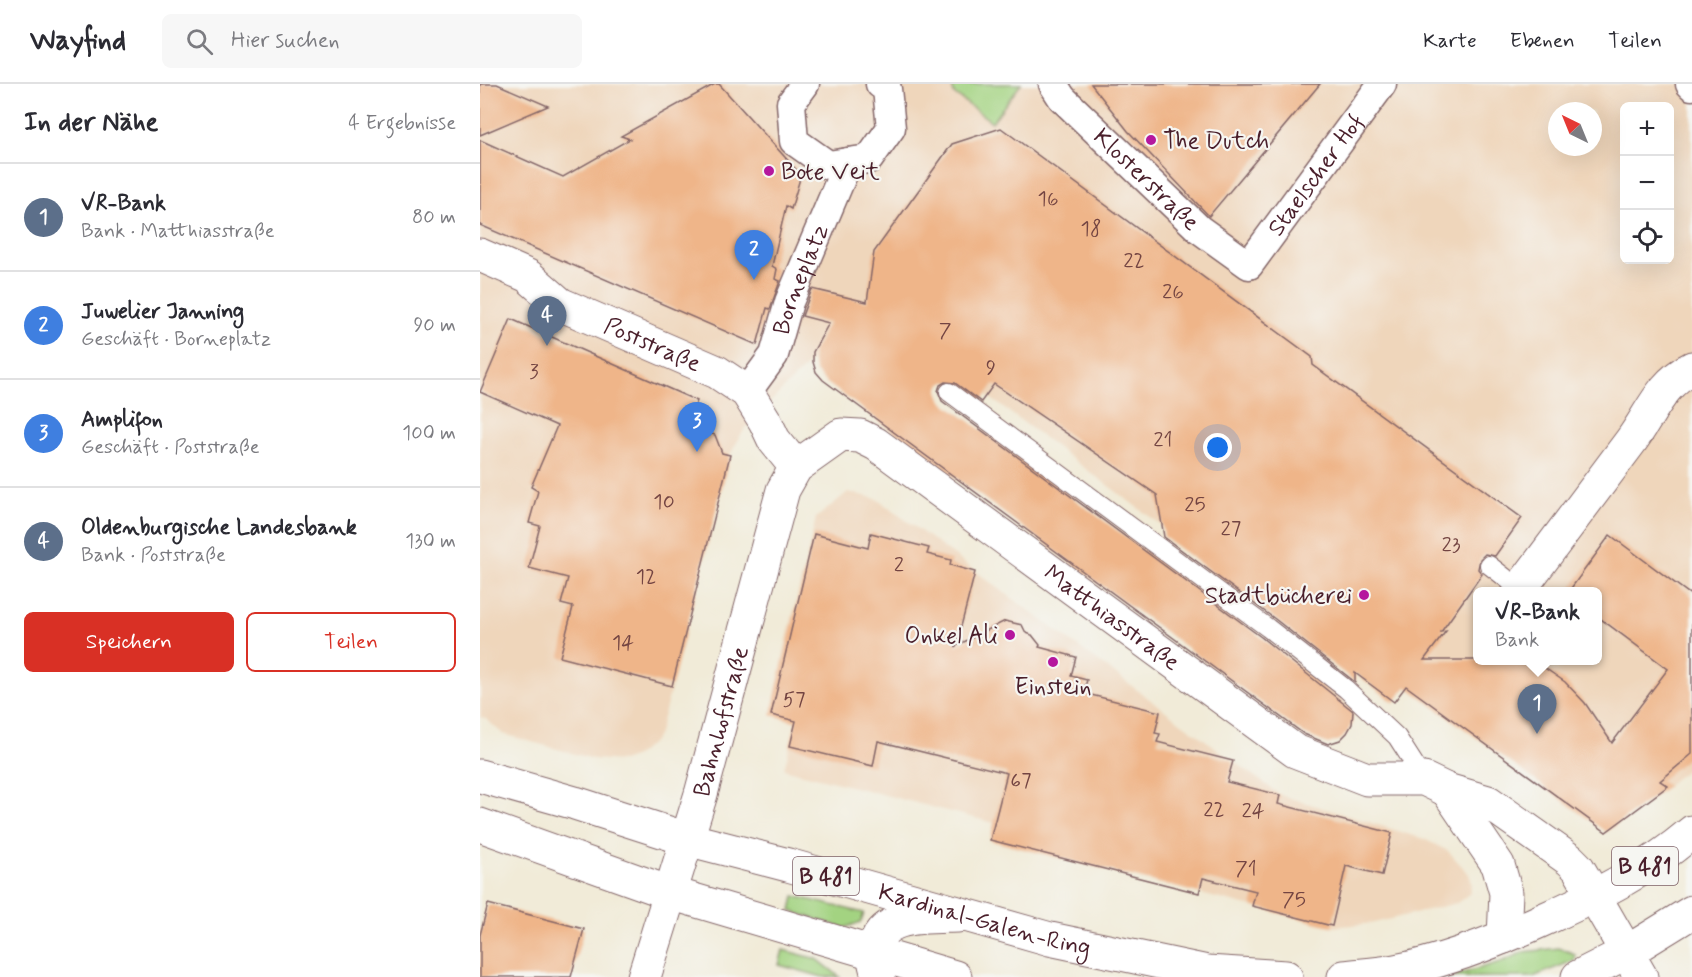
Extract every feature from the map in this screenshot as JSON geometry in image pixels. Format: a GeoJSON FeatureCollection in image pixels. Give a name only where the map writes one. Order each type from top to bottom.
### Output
{"type":"FeatureCollection","features":[{"type":"Feature","properties":{"kind":"street"},"geometry":{"type":"LineString","coordinates":[[805,84],[791,103],[794,141],[828,165],[870,159],[891,128],[887,89],[880,84]]}},
{"type":"Feature","properties":{"kind":"street","name":"Klosterstraße"},"geometry":{"type":"LineString","coordinates":[[1053,84],[1062,98],[1199,229],[1249,265]]}},
{"type":"Feature","properties":{"kind":"street","name":"Staelscher Hof"},"geometry":{"type":"LineString","coordinates":[[1249,265],[1382,84]]}},
{"type":"Feature","properties":{"kind":"street","name":"Borneplatz"},"geometry":{"type":"LineString","coordinates":[[747,392],[774,355],[789,302],[848,162]]}},
{"type":"Feature","properties":{"kind":"street","name":"Poststraße"},"geometry":{"type":"LineString","coordinates":[[480,255],[528,276],[560,304],[717,372],[747,392],[774,440],[796,467]]}},
{"type":"Feature","properties":{"kind":"street"},"geometry":{"type":"LineString","coordinates":[[1522,587],[1634,437],[1664,389],[1680,374],[1692,368]]}},
{"type":"Feature","properties":{"kind":"street"},"geometry":{"type":"LineString","coordinates":[[1634,437],[1674,401],[1692,394]]}},
{"type":"Feature","properties":{"kind":"street","name":"Matthiasstraße"},"geometry":{"type":"LineString","coordinates":[[796,467],[841,435],[860,436],[876,444],[1296,751],[1367,779],[1436,784],[1488,802],[1562,854],[1578,868],[1634,965]]}},
{"type":"Feature","properties":{"kind":"street","name":"Bahnhofstraße"},"geometry":{"type":"LineString","coordinates":[[644,977],[701,794],[783,490],[796,467]]}},
{"type":"Feature","properties":{"kind":"street","name":"Kardinal-Galen-Ring"},"geometry":{"type":"LineString","coordinates":[[480,776],[576,803],[687,839],[1050,939],[1206,974],[1286,977]]}},
{"type":"Feature","properties":{"kind":"street"},"geometry":{"type":"LineString","coordinates":[[1436,784],[1498,865],[1506,893],[1504,937]]}},
{"type":"Feature","properties":{"kind":"street","name":"B 481"},"geometry":{"type":"LineString","coordinates":[[480,825],[882,969],[955,977]]}},
{"type":"Feature","properties":{"kind":"street","name":"B 481"},"geometry":{"type":"LineString","coordinates":[[1344,977],[1406,968],[1455,956],[1504,937],[1594,897],[1667,853],[1692,832]]}},
{"type":"Feature","properties":{"kind":"street","name":"B 481"},"geometry":{"type":"LineString","coordinates":[[1578,977],[1634,965],[1692,912]]}},
{"type":"Feature","properties":{"kind":"street"},"geometry":{"type":"LineString","coordinates":[[882,969],[879,934],[889,926],[906,918],[965,915]]}},
{"type":"Feature","properties":{"kind":"lane"},"geometry":{"type":"LineString","coordinates":[[948,392],[1268,628],[1346,689],[1397,737],[1436,784]]}},
{"type":"Feature","properties":{"kind":"lane"},"geometry":{"type":"LineString","coordinates":[[1489,565],[1517,587]]}},
{"type":"Feature","properties":{"kind":"shaded area"},"geometry":{"type":"Polygon","coordinates":[[[480,84],[1692,84],[1692,766],[1606,832],[1406,687],[1394,703],[1324,650],[1310,636],[867,306],[749,423],[730,455],[672,686],[659,732],[654,741],[636,756],[622,761],[593,759],[503,734],[486,719],[480,717],[480,84]]]}},
{"type":"Feature","properties":{"kind":"shaded area"},"geometry":{"type":"Polygon","coordinates":[[[848,492],[877,499],[1280,795],[1424,839],[1448,851],[1469,874],[1472,883],[1470,893],[1457,903],[1374,923],[1332,927],[990,841],[994,823],[784,769],[796,722],[771,715],[786,643],[816,518],[848,492]]]}},
{"type":"Feature","properties":{"kind":"green space"},"geometry":{"type":"Polygon","coordinates":[[[952,84],[1021,84],[992,122],[954,94],[952,84]]]}},
{"type":"Feature","properties":{"kind":"green space"},"geometry":{"type":"Polygon","coordinates":[[[794,896],[864,913],[861,922],[844,928],[791,911],[794,896]]]}},
{"type":"Feature","properties":{"kind":"green space"},"geometry":{"type":"Polygon","coordinates":[[[1559,948],[1575,954],[1573,961],[1533,977],[1449,977],[1501,962],[1524,952],[1559,948]]]}},
{"type":"Feature","properties":{"kind":"green space"},"geometry":{"type":"Polygon","coordinates":[[[783,950],[817,959],[840,977],[823,977],[779,965],[783,950]]]}},
{"type":"Feature","properties":{"kind":"building"},"geometry":{"type":"Polygon","coordinates":[[[480,84],[497,84],[548,106],[480,135],[480,84]]]}},
{"type":"Feature","properties":{"kind":"building"},"geometry":{"type":"Polygon","coordinates":[[[715,84],[719,84],[801,175],[791,209],[786,206],[772,266],[777,269],[775,279],[780,281],[770,309],[767,308],[757,345],[480,225],[480,140],[563,177],[630,139],[621,136],[715,84]]]}},
{"type":"Feature","properties":{"kind":"building"},"geometry":{"type":"Polygon","coordinates":[[[1091,84],[1320,84],[1209,216],[1128,131],[1091,84]]]}},
{"type":"Feature","properties":{"kind":"building"},"geometry":{"type":"Polygon","coordinates":[[[1001,128],[1312,357],[1313,365],[1522,518],[1495,556],[1485,554],[1480,559],[1478,569],[1482,574],[1441,632],[1446,631],[1424,660],[1473,660],[1473,665],[1540,665],[1565,682],[1585,703],[1612,743],[1668,669],[1602,620],[1602,587],[1572,587],[1610,535],[1692,596],[1692,754],[1660,781],[1668,786],[1606,832],[1406,686],[1394,702],[1355,673],[1355,682],[1275,619],[1164,537],[1157,495],[994,384],[981,402],[955,383],[945,382],[940,385],[938,391],[942,401],[1261,637],[1353,711],[1352,724],[1340,740],[1328,744],[1304,734],[823,380],[816,372],[813,352],[829,323],[802,316],[812,289],[867,302],[874,252],[952,144],[1001,128]]]}},
{"type":"Feature","properties":{"kind":"building"},"geometry":{"type":"Polygon","coordinates":[[[511,319],[697,401],[687,425],[715,435],[722,453],[730,455],[672,686],[560,657],[573,607],[561,604],[568,578],[529,568],[540,526],[529,523],[538,491],[531,487],[557,426],[480,392],[511,319]]]}},
{"type":"Feature","properties":{"kind":"building"},"geometry":{"type":"Polygon","coordinates":[[[871,533],[929,548],[927,554],[951,560],[950,565],[975,572],[956,646],[1005,621],[1022,625],[1026,633],[1032,635],[1040,645],[1039,647],[1076,657],[1071,676],[1087,680],[1083,693],[1160,712],[1155,733],[1160,734],[1157,742],[1233,761],[1227,782],[1280,795],[1278,804],[1392,833],[1382,875],[1346,866],[1332,926],[1252,906],[1256,891],[1203,878],[1199,893],[990,840],[1007,773],[878,741],[873,766],[790,746],[796,721],[771,715],[814,534],[868,548],[871,533]]]}},
{"type":"Feature","properties":{"kind":"building"},"geometry":{"type":"Polygon","coordinates":[[[488,904],[584,929],[571,977],[480,977],[480,935],[488,904]]]}},
{"type":"Feature","properties":{"kind":"place","name":"The Dutch"},"geometry":{"type":"Point","coordinates":[1151,140]}},
{"type":"Feature","properties":{"kind":"place","name":"Bote Veit"},"geometry":{"type":"Point","coordinates":[769,171]}},
{"type":"Feature","properties":{"kind":"place","name":"Juwelier Janning"},"geometry":{"type":"Point","coordinates":[754,280]}},
{"type":"Feature","properties":{"kind":"place","name":"Oldenburgische Landesbank"},"geometry":{"type":"Point","coordinates":[547,346]}},
{"type":"Feature","properties":{"kind":"place","name":"Amplifon"},"geometry":{"type":"Point","coordinates":[697,452]}},
{"type":"Feature","properties":{"kind":"place","name":"Stadtbücherei"},"geometry":{"type":"Point","coordinates":[1364,595]}},
{"type":"Feature","properties":{"kind":"place","name":"Onkel Ali"},"geometry":{"type":"Point","coordinates":[1010,635]}},
{"type":"Feature","properties":{"kind":"place","name":"Einstein"},"geometry":{"type":"Point","coordinates":[1053,662]}},
{"type":"Feature","properties":{"kind":"place","name":"VR-Bank"},"geometry":{"type":"Point","coordinates":[1537,734]}}]}
